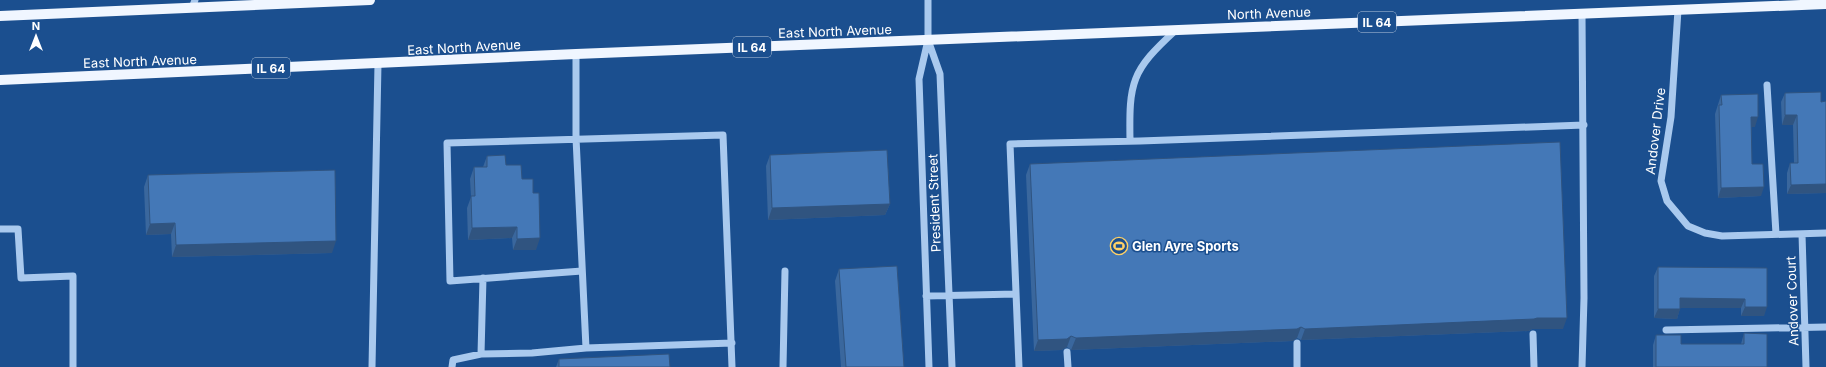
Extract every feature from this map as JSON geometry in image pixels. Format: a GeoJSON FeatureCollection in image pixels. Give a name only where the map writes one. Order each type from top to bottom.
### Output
{"type":"FeatureCollection","features":[{"type":"Feature","properties":{"kind":"main road"},"geometry":{"type":"LineString","coordinates":[[0,16],[193,4],[370,0]]}},
{"type":"Feature","properties":{"kind":"main road","name":"North Avenue"},"geometry":{"type":"LineString","coordinates":[[928,40],[1826,4]]}},
{"type":"Feature","properties":{"kind":"main road","name":"East North Avenue"},"geometry":{"type":"LineString","coordinates":[[0,80],[928,40]]}},
{"type":"Feature","properties":{"kind":"street","name":"President Street"},"geometry":{"type":"LineString","coordinates":[[928,0],[928,40],[919,79],[929,367]]}},
{"type":"Feature","properties":{"kind":"street","name":"Andover Drive"},"geometry":{"type":"LineString","coordinates":[[1678,10],[1671,117],[1661,181],[1667,201],[1688,226],[1705,233],[1722,236],[1826,233]]}},
{"type":"Feature","properties":{"kind":"street"},"geometry":{"type":"LineString","coordinates":[[1582,14],[1584,125],[1582,367]]}},
{"type":"Feature","properties":{"kind":"street"},"geometry":{"type":"LineString","coordinates":[[1130,141],[1131,94],[1135,78],[1147,58],[1176,30]]}},
{"type":"Feature","properties":{"kind":"street","name":"President Street"},"geometry":{"type":"LineString","coordinates":[[928,40],[940,74],[952,367]]}},
{"type":"Feature","properties":{"kind":"street"},"geometry":{"type":"LineString","coordinates":[[576,54],[576,138],[586,348]]}},
{"type":"Feature","properties":{"kind":"street"},"geometry":{"type":"LineString","coordinates":[[372,367],[378,64]]}},
{"type":"Feature","properties":{"kind":"street"},"geometry":{"type":"LineString","coordinates":[[1767,85],[1776,234]]}},
{"type":"Feature","properties":{"kind":"street"},"geometry":{"type":"LineString","coordinates":[[1019,367],[1010,144],[1584,125]]}},
{"type":"Feature","properties":{"kind":"street"},"geometry":{"type":"LineString","coordinates":[[582,271],[450,281],[448,143],[576,138],[722,135],[732,367]]}},
{"type":"Feature","properties":{"kind":"street"},"geometry":{"type":"LineString","coordinates":[[0,229],[18,229],[21,278],[73,276],[73,367]]}},
{"type":"Feature","properties":{"kind":"street","name":"Andover Court"},"geometry":{"type":"LineString","coordinates":[[1802,234],[1806,327],[1806,367]]}},
{"type":"Feature","properties":{"kind":"street"},"geometry":{"type":"LineString","coordinates":[[784,367],[785,272]]}},
{"type":"Feature","properties":{"kind":"street"},"geometry":{"type":"LineString","coordinates":[[481,354],[483,278]]}},
{"type":"Feature","properties":{"kind":"street"},"geometry":{"type":"LineString","coordinates":[[926,296],[1016,294]]}},
{"type":"Feature","properties":{"kind":"street"},"geometry":{"type":"LineString","coordinates":[[1666,330],[1826,327]]}},
{"type":"Feature","properties":{"kind":"street"},"geometry":{"type":"LineString","coordinates":[[1533,334],[1534,367]]}},
{"type":"Feature","properties":{"kind":"street"},"geometry":{"type":"LineString","coordinates":[[452,367],[453,360],[481,354],[532,354],[586,348],[732,343]]}},
{"type":"Feature","properties":{"kind":"street"},"geometry":{"type":"LineString","coordinates":[[1297,343],[1297,367]]}},
{"type":"Feature","properties":{"kind":"street"},"geometry":{"type":"LineString","coordinates":[[1067,352],[1068,367]]}},
{"type":"Feature","properties":{"kind":"building"},"geometry":{"type":"Polygon","coordinates":[[[1821,92],[1821,102],[1826,101],[1826,184],[1791,185],[1790,163],[1798,163],[1797,115],[1785,115],[1785,93],[1821,92]]]}},
{"type":"Feature","properties":{"kind":"building"},"geometry":{"type":"Polygon","coordinates":[[[1758,94],[1758,117],[1751,117],[1752,164],[1763,164],[1764,187],[1721,188],[1719,105],[1722,105],[1721,95],[1758,94]]]}},
{"type":"Feature","properties":{"kind":"building"},"geometry":{"type":"Polygon","coordinates":[[[1560,142],[1567,318],[1537,318],[1305,329],[1301,327],[1297,329],[1076,338],[1071,336],[1067,339],[1038,340],[1030,164],[1560,142]]]}},
{"type":"Feature","properties":{"kind":"building"},"geometry":{"type":"Polygon","coordinates":[[[887,150],[890,204],[772,208],[770,155],[887,150]]]}},
{"type":"Feature","properties":{"kind":"building"},"geometry":{"type":"Polygon","coordinates":[[[505,155],[506,165],[521,165],[522,179],[533,179],[533,193],[539,193],[540,238],[517,239],[517,227],[472,228],[471,196],[475,196],[474,167],[487,167],[487,156],[505,155]]]}},
{"type":"Feature","properties":{"kind":"building"},"geometry":{"type":"Polygon","coordinates":[[[335,170],[336,241],[176,245],[175,223],[150,224],[148,175],[335,170]]]}},
{"type":"Feature","properties":{"kind":"building"},"geometry":{"type":"Polygon","coordinates":[[[897,266],[904,367],[846,367],[839,269],[897,266]]]}},
{"type":"Feature","properties":{"kind":"building"},"geometry":{"type":"Polygon","coordinates":[[[1658,267],[1767,268],[1767,307],[1745,307],[1745,299],[1680,298],[1680,309],[1658,309],[1658,267]]]}},
{"type":"Feature","properties":{"kind":"building"},"geometry":{"type":"Polygon","coordinates":[[[1744,333],[1767,334],[1767,367],[1656,367],[1656,335],[1681,335],[1681,344],[1744,344],[1744,333]]]}},
{"type":"Feature","properties":{"kind":"building"},"geometry":{"type":"Polygon","coordinates":[[[669,354],[670,367],[559,367],[559,359],[669,354]]]}},
{"type":"Feature","properties":{"kind":"place","name":"Glen Ayre Sports"},"geometry":{"type":"Point","coordinates":[1119,246]}}]}
